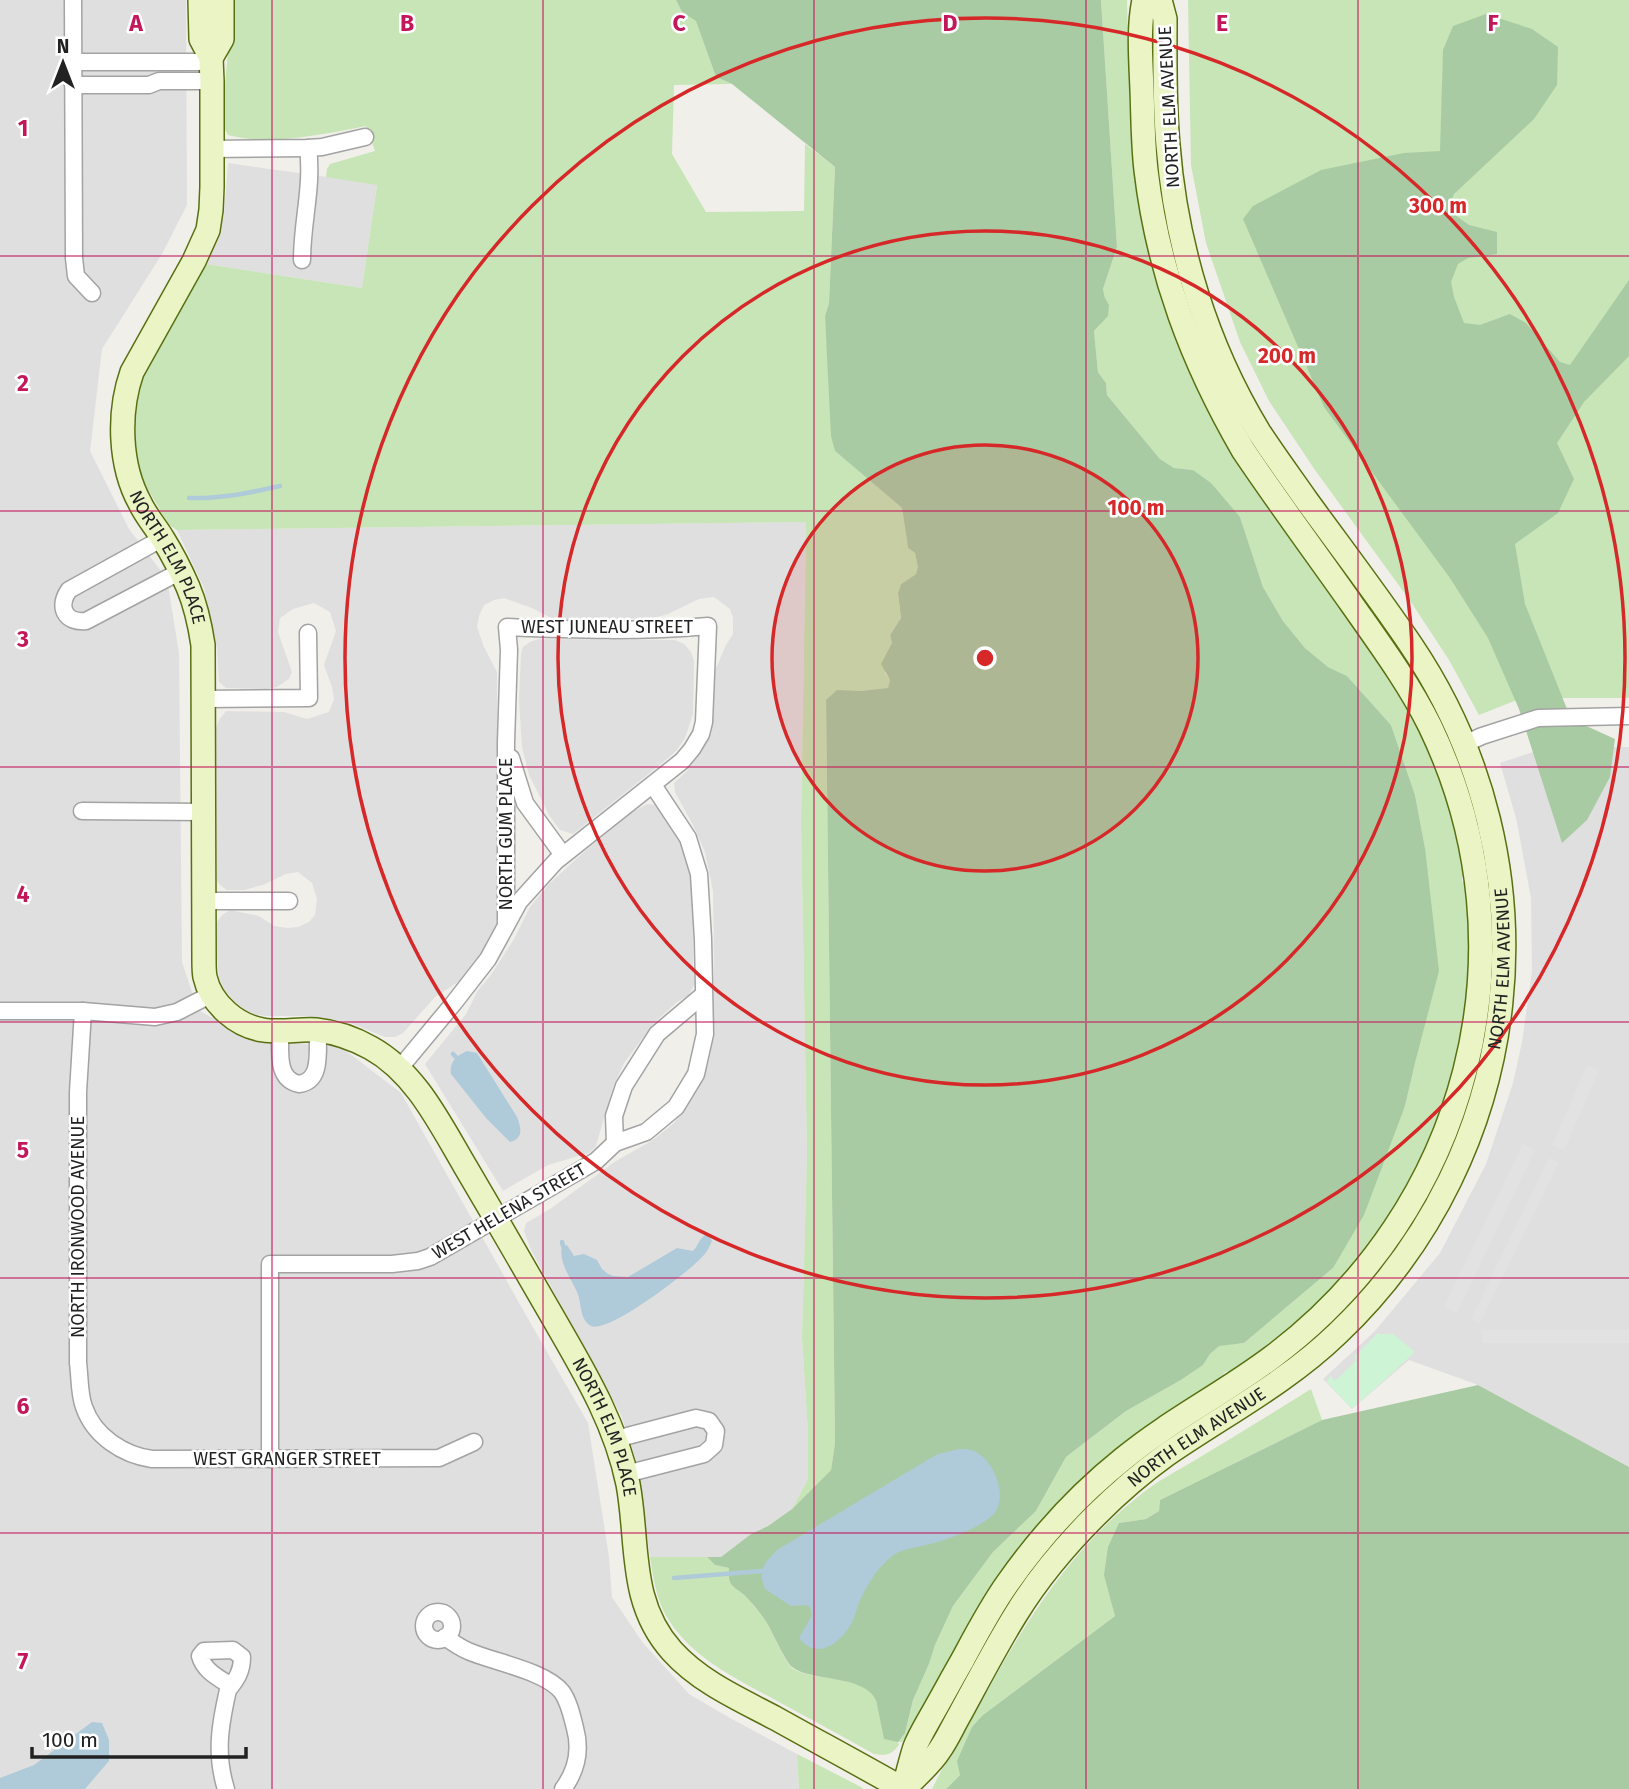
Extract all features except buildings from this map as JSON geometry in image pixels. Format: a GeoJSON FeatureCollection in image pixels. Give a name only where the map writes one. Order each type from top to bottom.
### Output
{"type":"FeatureCollection","features":[{"type":"Feature","properties":{"kind":"main road","name":"NORTH ELM PLACE"},"geometry":{"type":"LineString","coordinates":[[200,0],[201,39],[211,67],[212,187],[208,230],[194,261],[140,354],[132,372],[123,411],[128,471],[139,502],[181,571],[196,608],[203,645],[205,976],[212,994],[223,1009],[241,1022],[264,1030],[318,1030],[373,1048],[399,1069],[416,1088],[435,1114],[605,1411],[626,1474],[640,1587],[653,1624],[671,1650],[692,1670],[718,1687],[904,1789]]}},
{"type":"Feature","properties":{"kind":"main road","name":"NORTH ELM PLACE"},"geometry":{"type":"LineString","coordinates":[[211,67],[222,39],[222,0]]}},
{"type":"Feature","properties":{"kind":"main road","name":"NORTH ELM AVENUE"},"geometry":{"type":"LineString","coordinates":[[904,1789],[916,1745],[983,1623],[1006,1585],[1060,1516],[1124,1457],[1249,1374],[1314,1324],[1359,1277],[1390,1237],[1419,1191],[1445,1135],[1470,1052],[1477,1007],[1481,951],[1478,893],[1462,809],[1442,753],[1418,703],[1391,659],[1243,450],[1224,417],[1186,337],[1161,253],[1146,168],[1141,13],[1143,0]]}},
{"type":"Feature","properties":{"kind":"main road","name":"NORTH ELM AVENUE"},"geometry":{"type":"LineString","coordinates":[[904,1789],[937,1755],[1016,1613],[1069,1543],[1106,1505],[1163,1457],[1261,1394],[1311,1358],[1377,1293],[1413,1246],[1449,1182],[1476,1120],[1493,1058],[1498,1027],[1504,968],[1502,902],[1499,872],[1483,799],[1454,720],[1418,656],[1260,433],[1219,355],[1203,313],[1179,228],[1168,143],[1165,19],[1160,0]]}},
{"type":"Feature","properties":{"kind":"main road"},"geometry":{"type":"LineString","coordinates":[[1442,753],[1464,744]]}},
{"type":"Feature","properties":{"kind":"main road"},"geometry":{"type":"LineString","coordinates":[[1470,1052],[1493,1058]]}},
{"type":"Feature","properties":{"kind":"main road"},"geometry":{"type":"LineString","coordinates":[[1359,1277],[1377,1293]]}},
{"type":"Feature","properties":{"kind":"street"},"geometry":{"type":"LineString","coordinates":[[73,0],[74,258],[76,276],[92,293]]}},
{"type":"Feature","properties":{"kind":"street"},"geometry":{"type":"LineString","coordinates":[[73,62],[211,67]]}},
{"type":"Feature","properties":{"kind":"street"},"geometry":{"type":"LineString","coordinates":[[73,85],[149,85],[211,67]]}},
{"type":"Feature","properties":{"kind":"street"},"geometry":{"type":"LineString","coordinates":[[212,149],[308,148],[365,137]]}},
{"type":"Feature","properties":{"kind":"street"},"geometry":{"type":"LineString","coordinates":[[302,260],[310,186],[308,148]]}},
{"type":"Feature","properties":{"kind":"street"},"geometry":{"type":"LineString","coordinates":[[163,538],[69,590],[64,601],[65,612],[76,621],[86,621],[181,571]]}},
{"type":"Feature","properties":{"kind":"street","name":"WEST JUNEAU STREET"},"geometry":{"type":"LineString","coordinates":[[507,627],[678,629],[708,626],[705,708],[701,734],[681,761],[653,785]]}},
{"type":"Feature","properties":{"kind":"street","name":"NORTH GUM PLACE"},"geometry":{"type":"LineString","coordinates":[[506,926],[509,659],[507,627]]}},
{"type":"Feature","properties":{"kind":"street"},"geometry":{"type":"LineString","coordinates":[[204,699],[309,698],[308,633]]}},
{"type":"Feature","properties":{"kind":"street"},"geometry":{"type":"LineString","coordinates":[[1464,744],[1538,718],[1629,716]]}},
{"type":"Feature","properties":{"kind":"street","name":"NORTH GUM PLACE"},"geometry":{"type":"LineString","coordinates":[[506,742],[525,803],[562,855]]}},
{"type":"Feature","properties":{"kind":"street"},"geometry":{"type":"LineString","coordinates":[[399,1069],[488,959],[519,902],[562,855],[653,785]]}},
{"type":"Feature","properties":{"kind":"street","name":"WEST HELENA STREET"},"geometry":{"type":"LineString","coordinates":[[270,1459],[270,1264],[392,1264],[418,1261],[445,1249],[596,1161],[615,1143],[646,1132],[676,1107],[696,1074],[705,1034],[699,874],[688,838],[653,785]]}},
{"type":"Feature","properties":{"kind":"street"},"geometry":{"type":"LineString","coordinates":[[82,811],[204,812]]}},
{"type":"Feature","properties":{"kind":"street"},"geometry":{"type":"LineString","coordinates":[[204,901],[289,901]]}},
{"type":"Feature","properties":{"kind":"street"},"geometry":{"type":"LineString","coordinates":[[0,1011],[82,1011],[155,1017],[177,1012],[212,994]]}},
{"type":"Feature","properties":{"kind":"street"},"geometry":{"type":"LineString","coordinates":[[615,1143],[614,1116],[624,1086],[657,1034],[704,995]]}},
{"type":"Feature","properties":{"kind":"street","name":"NORTH IRONWOOD AVENUE"},"geometry":{"type":"LineString","coordinates":[[82,1011],[78,1092],[78,1363],[84,1408],[103,1436]]}},
{"type":"Feature","properties":{"kind":"street"},"geometry":{"type":"LineString","coordinates":[[280,1030],[282,1070],[287,1079],[299,1084],[310,1081],[316,1072],[318,1030]]}},
{"type":"Feature","properties":{"kind":"street"},"geometry":{"type":"LineString","coordinates":[[616,1439],[696,1418],[709,1421],[716,1431],[714,1445],[704,1454],[626,1474]]}},
{"type":"Feature","properties":{"kind":"street","name":"WEST GRANGER STREET"},"geometry":{"type":"LineString","coordinates":[[103,1436],[123,1451],[143,1458],[167,1459],[439,1458],[474,1442]]}},
{"type":"Feature","properties":{"kind":"street"},"geometry":{"type":"LineString","coordinates":[[445,1637],[469,1652],[542,1678],[557,1686],[564,1695],[578,1741],[578,1758],[563,1789]]}},
{"type":"Feature","properties":{"kind":"street"},"geometry":{"type":"LineString","coordinates":[[226,1789],[220,1770],[219,1747],[222,1718],[231,1686]]}},
{"type":"Feature","properties":{"kind":"shaded area"},"geometry":{"type":"Polygon","coordinates":[[[0,0],[186,0],[187,205],[162,254],[102,349],[90,451],[129,529],[167,579],[179,653],[182,962],[198,1010],[252,1039],[341,1047],[401,1093],[588,1423],[609,1557],[612,1597],[643,1643],[689,1694],[797,1754],[799,1789],[0,1789],[0,0]]]}},
{"type":"Feature","properties":{"kind":"shaded area"},"geometry":{"type":"Polygon","coordinates":[[[228,163],[377,184],[362,288],[206,264],[224,216],[228,163]]]}},
{"type":"Feature","properties":{"kind":"shaded area"},"geometry":{"type":"Polygon","coordinates":[[[806,522],[801,823],[807,1152],[802,1338],[808,1479],[792,1509],[751,1534],[721,1557],[650,1557],[636,1460],[621,1415],[531,1250],[524,1231],[526,1223],[616,1161],[653,1140],[674,1123],[689,1103],[709,1062],[713,1037],[713,891],[705,852],[675,792],[674,783],[687,771],[706,742],[713,716],[716,668],[733,634],[730,609],[714,597],[699,599],[654,618],[560,620],[504,598],[484,605],[477,627],[497,672],[497,928],[461,980],[435,997],[403,1033],[395,1037],[385,1037],[348,1022],[306,1016],[254,1014],[235,1002],[224,989],[219,977],[217,922],[222,915],[230,910],[259,916],[274,926],[298,927],[309,922],[315,915],[317,899],[312,883],[298,872],[244,890],[227,890],[217,881],[216,728],[226,711],[284,712],[307,719],[329,712],[334,699],[324,665],[336,631],[330,612],[314,603],[293,609],[280,618],[278,632],[292,672],[289,679],[277,687],[266,689],[226,688],[219,682],[217,649],[204,588],[177,530],[806,522]]]}},
{"type":"Feature","properties":{"kind":"shaded area"},"geometry":{"type":"Polygon","coordinates":[[[538,639],[675,640],[684,644],[694,661],[693,714],[685,738],[676,751],[573,834],[560,830],[549,815],[529,775],[522,747],[519,701],[521,654],[523,647],[538,639]]]}},
{"type":"Feature","properties":{"kind":"shaded area"},"geometry":{"type":"Polygon","coordinates":[[[1548,747],[1629,747],[1629,1467],[1478,1385],[1409,1360],[1352,1409],[1323,1379],[1375,1331],[1440,1253],[1486,1164],[1513,1083],[1532,971],[1531,898],[1516,818],[1500,763],[1548,747]]]}},
{"type":"Feature","properties":{"kind":"shaded area"},"geometry":{"type":"Polygon","coordinates":[[[647,804],[656,805],[663,813],[680,842],[688,866],[694,900],[695,983],[689,995],[654,1023],[624,1063],[613,1087],[596,1146],[589,1153],[548,1165],[503,1191],[425,1064],[466,1014],[478,990],[514,939],[530,907],[549,884],[634,811],[647,804]]]}},
{"type":"Feature","properties":{"kind":"shaded area"},"geometry":{"type":"Polygon","coordinates":[[[1587,1065],[1599,1070],[1564,1151],[1552,1145],[1587,1065]]]}},
{"type":"Feature","properties":{"kind":"shaded area"},"geometry":{"type":"Polygon","coordinates":[[[1523,1144],[1535,1150],[1457,1313],[1444,1307],[1523,1144]]]}},
{"type":"Feature","properties":{"kind":"shaded area"},"geometry":{"type":"Polygon","coordinates":[[[1549,1158],[1559,1163],[1480,1323],[1471,1319],[1549,1158]]]}},
{"type":"Feature","properties":{"kind":"shaded area"},"geometry":{"type":"Polygon","coordinates":[[[1482,1330],[1629,1330],[1629,1343],[1482,1343],[1482,1330]]]}},
{"type":"Feature","properties":{"kind":"green space"},"geometry":{"type":"Polygon","coordinates":[[[229,0],[676,0],[682,12],[696,20],[716,77],[731,84],[674,85],[672,154],[706,212],[804,211],[805,144],[835,167],[829,303],[825,316],[835,451],[902,508],[908,548],[915,553],[919,567],[916,574],[901,584],[898,593],[901,618],[890,635],[892,643],[885,673],[890,680],[888,689],[861,691],[826,700],[835,1443],[831,1470],[792,1509],[808,1479],[802,1338],[807,1152],[801,823],[806,522],[177,530],[169,525],[143,481],[135,458],[135,404],[144,371],[206,264],[362,288],[377,185],[326,177],[330,164],[375,151],[366,126],[278,139],[228,135],[222,120],[229,39],[229,0]]]}},
{"type":"Feature","properties":{"kind":"green space"},"geometry":{"type":"Polygon","coordinates":[[[676,0],[1101,0],[1117,247],[1103,289],[1109,305],[1108,316],[1094,331],[1098,372],[1106,383],[1107,395],[1160,459],[1174,468],[1193,470],[1211,483],[1240,517],[1263,587],[1283,621],[1305,648],[1328,667],[1347,676],[1391,725],[1415,795],[1425,848],[1439,971],[1405,1106],[1364,1215],[1333,1268],[1244,1343],[1219,1346],[1203,1365],[1126,1411],[1066,1457],[1036,1511],[993,1552],[953,1606],[913,1700],[905,1733],[898,1742],[884,1739],[876,1700],[869,1692],[849,1682],[811,1675],[792,1667],[763,1617],[731,1584],[729,1568],[715,1565],[707,1557],[721,1557],[751,1534],[768,1526],[792,1509],[831,1470],[835,1443],[826,700],[837,690],[888,688],[890,680],[881,664],[892,643],[890,635],[901,618],[898,593],[901,584],[916,574],[918,567],[915,553],[908,548],[902,508],[835,451],[831,436],[825,316],[829,303],[835,167],[732,84],[716,77],[696,21],[682,12],[676,0]]]}},
{"type":"Feature","properties":{"kind":"green space"},"geometry":{"type":"Polygon","coordinates":[[[1101,0],[1127,0],[1130,125],[1135,180],[1146,240],[1178,346],[1221,433],[1410,707],[1452,811],[1465,877],[1462,877],[1462,882],[1465,882],[1469,943],[1466,1004],[1455,1064],[1437,1122],[1412,1178],[1381,1230],[1343,1278],[1300,1322],[1258,1354],[1231,1372],[1227,1371],[1224,1376],[1143,1429],[1103,1460],[1061,1500],[1016,1552],[996,1580],[909,1733],[902,1742],[898,1742],[899,1745],[891,1753],[878,1755],[747,1685],[716,1666],[687,1643],[665,1614],[657,1593],[650,1557],[707,1557],[715,1565],[729,1568],[732,1584],[765,1620],[792,1668],[849,1682],[870,1691],[876,1699],[884,1738],[905,1733],[913,1700],[953,1606],[993,1552],[1036,1511],[1066,1457],[1126,1411],[1203,1365],[1219,1345],[1244,1343],[1333,1268],[1405,1106],[1416,1059],[1425,848],[1415,795],[1391,725],[1347,676],[1328,667],[1305,648],[1283,621],[1263,587],[1240,517],[1193,470],[1174,468],[1160,459],[1107,395],[1106,383],[1098,372],[1094,331],[1099,326],[1105,298],[1103,289],[1117,247],[1101,0]]]}},
{"type":"Feature","properties":{"kind":"green space"},"geometry":{"type":"Polygon","coordinates":[[[1188,0],[1629,0],[1629,698],[1522,698],[1479,715],[1449,660],[1411,602],[1315,470],[1269,401],[1240,342],[1206,243],[1191,165],[1188,0]]]}},
{"type":"Feature","properties":{"kind":"green space"},"geometry":{"type":"Polygon","coordinates":[[[1486,14],[1532,29],[1558,47],[1557,85],[1534,119],[1454,194],[1448,210],[1469,225],[1497,232],[1497,254],[1468,258],[1458,264],[1451,282],[1464,323],[1480,325],[1510,314],[1526,323],[1560,362],[1570,365],[1629,280],[1629,356],[1584,402],[1557,443],[1574,479],[1558,513],[1515,544],[1525,604],[1571,719],[1615,739],[1610,777],[1587,820],[1562,843],[1519,709],[1488,638],[1450,578],[1324,407],[1243,219],[1253,206],[1321,170],[1404,153],[1440,151],[1443,50],[1453,26],[1486,14]]]}},
{"type":"Feature","properties":{"kind":"green space"},"geometry":{"type":"Polygon","coordinates":[[[1377,1334],[1393,1334],[1415,1352],[1352,1409],[1326,1381],[1331,1376],[1335,1381],[1357,1360],[1354,1357],[1377,1334]]]}},
{"type":"Feature","properties":{"kind":"green space"},"geometry":{"type":"Polygon","coordinates":[[[1478,1385],[1629,1467],[1629,1789],[946,1789],[960,1775],[957,1761],[972,1727],[983,1715],[1115,1616],[1104,1575],[1108,1547],[1119,1523],[1146,1519],[1159,1511],[1160,1500],[1322,1420],[1478,1385]]]}},
{"type":"Feature","properties":{"kind":"green space"},"geometry":{"type":"Polygon","coordinates":[[[1311,1389],[1322,1420],[1160,1500],[1159,1511],[1146,1519],[1119,1523],[1112,1602],[1115,1616],[983,1715],[960,1775],[946,1789],[932,1789],[1033,1614],[1092,1539],[1114,1517],[1153,1486],[1311,1389]]]}},
{"type":"Feature","properties":{"kind":"green space"},"geometry":{"type":"Polygon","coordinates":[[[797,1754],[861,1787],[863,1789],[799,1789],[797,1754]]]}},
{"type":"Feature","properties":{"kind":"water"},"geometry":{"type":"Polygon","coordinates":[[[467,1051],[477,1053],[517,1117],[520,1125],[518,1138],[510,1142],[486,1118],[451,1074],[454,1060],[467,1051]]]}},
{"type":"Feature","properties":{"kind":"water"},"geometry":{"type":"Polygon","coordinates":[[[705,1235],[712,1241],[704,1255],[647,1301],[600,1326],[591,1326],[584,1319],[577,1292],[563,1264],[562,1247],[567,1245],[574,1256],[584,1254],[597,1260],[608,1274],[628,1277],[677,1248],[693,1251],[705,1235]]]}},
{"type":"Feature","properties":{"kind":"water"},"geometry":{"type":"Polygon","coordinates":[[[959,1449],[969,1449],[981,1455],[992,1469],[1000,1495],[996,1511],[984,1522],[966,1532],[894,1555],[872,1578],[845,1633],[826,1647],[819,1649],[806,1645],[799,1638],[812,1615],[810,1607],[791,1606],[765,1589],[762,1571],[766,1562],[777,1550],[929,1459],[959,1449]]]}},
{"type":"Feature","properties":{"kind":"water"},"geometry":{"type":"Polygon","coordinates":[[[92,1722],[102,1723],[109,1740],[109,1761],[85,1789],[0,1789],[0,1778],[34,1765],[92,1722]]]}},
{"type":"Feature","properties":{"kind":"waterway"},"geometry":{"type":"LineString","coordinates":[[189,498],[224,496],[280,486]]}},
{"type":"Feature","properties":{"kind":"waterway"},"geometry":{"type":"LineString","coordinates":[[453,1054],[456,1057]]}},
{"type":"Feature","properties":{"kind":"waterway"},"geometry":{"type":"LineString","coordinates":[[562,1242],[563,1246]]}},
{"type":"Feature","properties":{"kind":"waterway"},"geometry":{"type":"LineString","coordinates":[[674,1578],[762,1571]]}}]}
